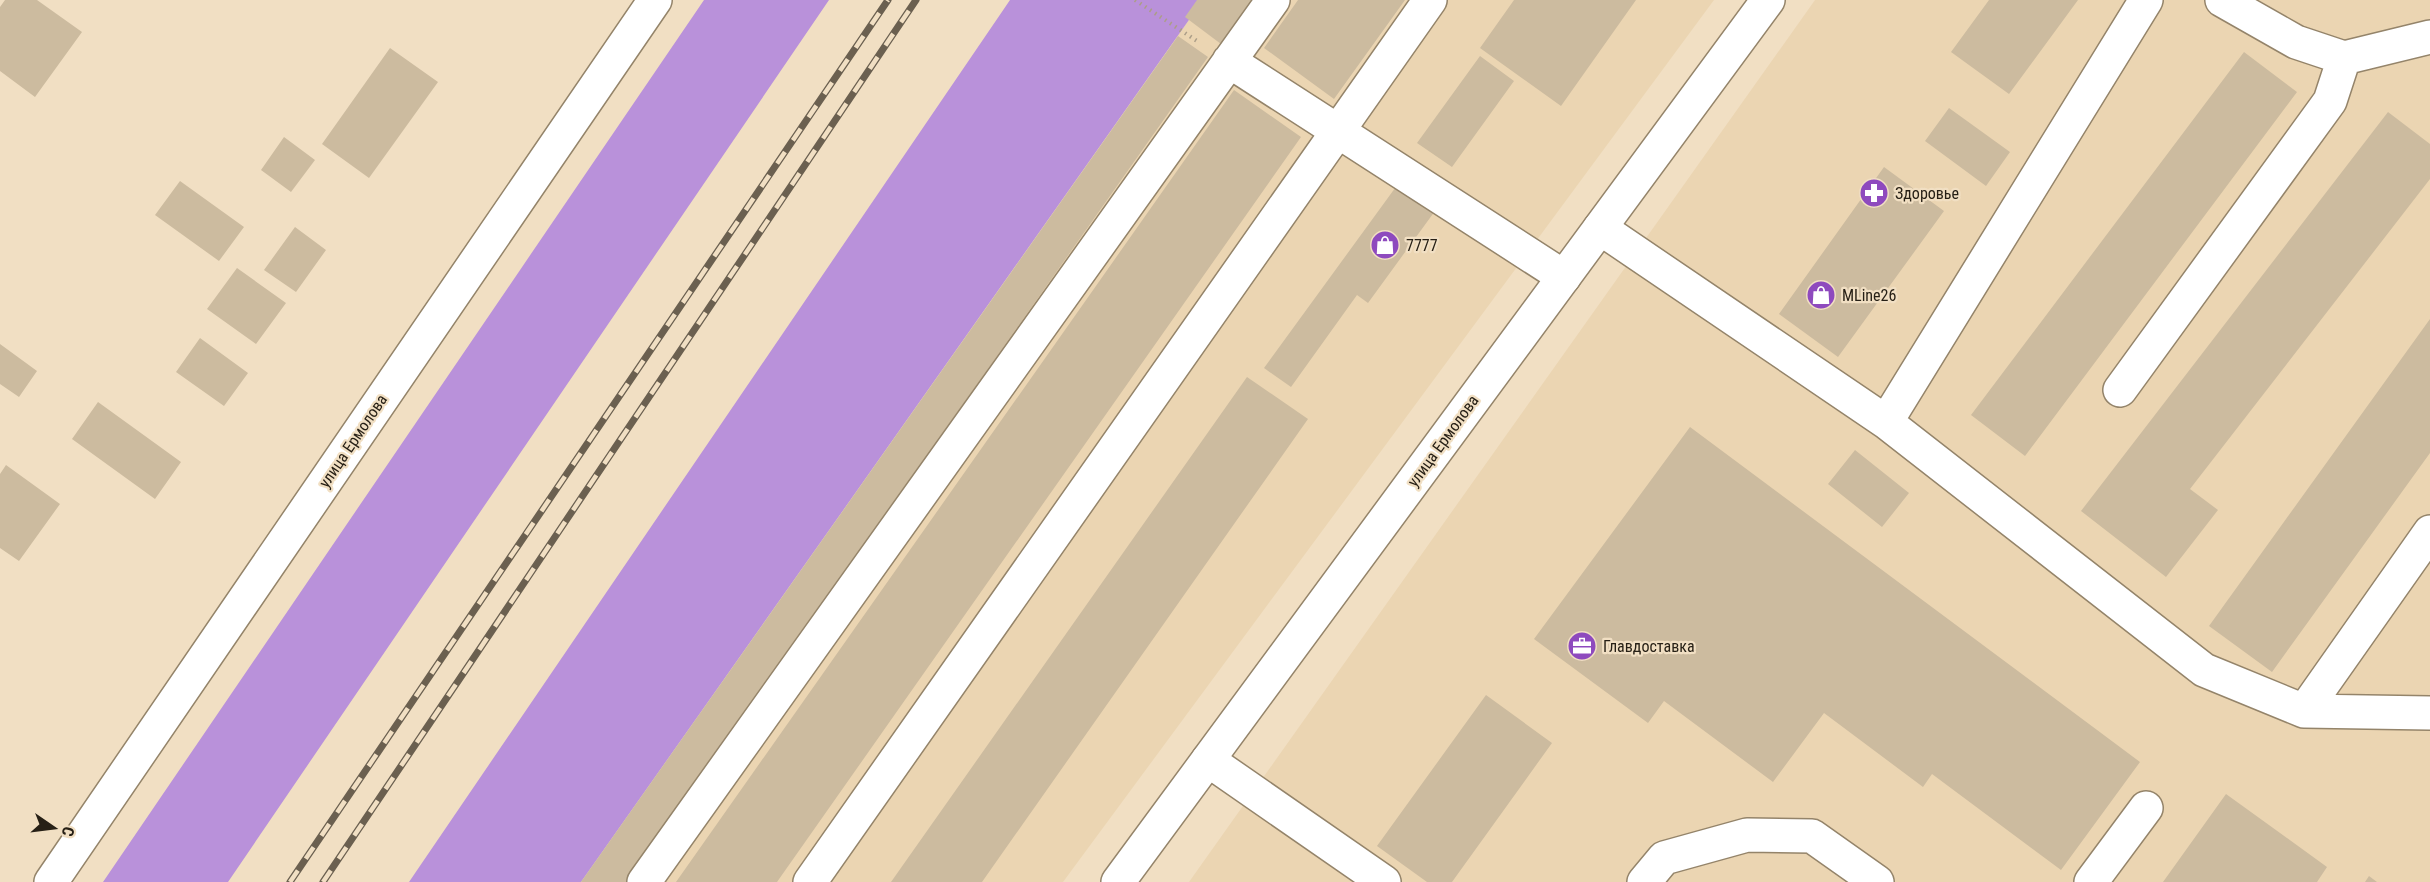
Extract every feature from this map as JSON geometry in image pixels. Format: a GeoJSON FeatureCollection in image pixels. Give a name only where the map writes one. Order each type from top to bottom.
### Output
{"type":"FeatureCollection","features":[{"type":"Feature","properties":{"kind":"main road","name":"улица Ермолова"},"geometry":{"type":"LineString","coordinates":[[51,882],[655,0]]}},
{"type":"Feature","properties":{"kind":"main road"},"geometry":{"type":"LineString","coordinates":[[644,882],[1272,0]]}},
{"type":"Feature","properties":{"kind":"main road"},"geometry":{"type":"LineString","coordinates":[[810,882],[1430,0]]}},
{"type":"Feature","properties":{"kind":"main road","name":"улица Ермолова"},"geometry":{"type":"LineString","coordinates":[[1118,882],[1768,0]]}},
{"type":"Feature","properties":{"kind":"main road"},"geometry":{"type":"LineString","coordinates":[[1886,422],[2146,0]]}},
{"type":"Feature","properties":{"kind":"main road"},"geometry":{"type":"LineString","coordinates":[[2222,0],[2296,42],[2344,58],[2430,38]]}},
{"type":"Feature","properties":{"kind":"main road"},"geometry":{"type":"LineString","coordinates":[[2120,390],[2330,101],[2344,58]]}},
{"type":"Feature","properties":{"kind":"main road"},"geometry":{"type":"LineString","coordinates":[[1229,62],[1564,277]]}},
{"type":"Feature","properties":{"kind":"main road"},"geometry":{"type":"LineString","coordinates":[[1600,228],[1886,422],[2204,670],[2304,711],[2430,713]]}},
{"type":"Feature","properties":{"kind":"main road"},"geometry":{"type":"LineString","coordinates":[[2304,711],[2430,532]]}},
{"type":"Feature","properties":{"kind":"main road"},"geometry":{"type":"LineString","coordinates":[[1208,760],[1384,882]]}},
{"type":"Feature","properties":{"kind":"main road"},"geometry":{"type":"LineString","coordinates":[[2091,882],[2146,808]]}},
{"type":"Feature","properties":{"kind":"main road"},"geometry":{"type":"LineString","coordinates":[[1644,882],[1664,858],[1747,835],[1812,836],[1877,882]]}},
{"type":"Feature","properties":{"kind":"path"},"geometry":{"type":"LineString","coordinates":[[1135,0],[1229,62]]}},
{"type":"Feature","properties":{"kind":"shaded area"},"geometry":{"type":"Polygon","coordinates":[[[704,0],[829,0],[228,882],[103,882],[704,0]]]}},
{"type":"Feature","properties":{"kind":"shaded area"},"geometry":{"type":"Polygon","coordinates":[[[1010,0],[1203,0],[581,882],[409,882],[1010,0]]]}},
{"type":"Feature","properties":{"kind":"shaded area"},"geometry":{"type":"Polygon","coordinates":[[[1203,0],[1714,0],[1063,882],[581,882],[1203,0]]]}},
{"type":"Feature","properties":{"kind":"shaded area"},"geometry":{"type":"Polygon","coordinates":[[[1815,0],[2430,0],[2430,882],[1189,882],[1815,0]]]}},
{"type":"Feature","properties":{"kind":"building"},"geometry":{"type":"Polygon","coordinates":[[[5,0],[37,0],[82,32],[35,97],[0,71],[0,7],[5,0]]]}},
{"type":"Feature","properties":{"kind":"building"},"geometry":{"type":"Polygon","coordinates":[[[1197,0],[1252,0],[1221,44],[1185,17],[1197,0]]]}},
{"type":"Feature","properties":{"kind":"building"},"geometry":{"type":"Polygon","coordinates":[[[1298,0],[1405,0],[1334,99],[1264,48],[1298,0]]]}},
{"type":"Feature","properties":{"kind":"building"},"geometry":{"type":"Polygon","coordinates":[[[1514,0],[1636,0],[1561,106],[1480,48],[1514,0]]]}},
{"type":"Feature","properties":{"kind":"building"},"geometry":{"type":"Polygon","coordinates":[[[1989,0],[2078,0],[2009,94],[1951,52],[1989,0]]]}},
{"type":"Feature","properties":{"kind":"building"},"geometry":{"type":"Polygon","coordinates":[[[1178,36],[1208,57],[626,882],[581,882],[1178,36]]]}},
{"type":"Feature","properties":{"kind":"building"},"geometry":{"type":"Polygon","coordinates":[[[390,48],[438,82],[369,178],[322,144],[390,48]]]}},
{"type":"Feature","properties":{"kind":"building"},"geometry":{"type":"Polygon","coordinates":[[[2244,52],[2297,92],[2025,456],[1971,415],[2244,52]]]}},
{"type":"Feature","properties":{"kind":"building"},"geometry":{"type":"Polygon","coordinates":[[[1480,56],[1514,81],[1452,167],[1417,143],[1480,56]]]}},
{"type":"Feature","properties":{"kind":"building"},"geometry":{"type":"Polygon","coordinates":[[[1234,90],[1301,137],[777,882],[676,882],[1234,90]]]}},
{"type":"Feature","properties":{"kind":"building"},"geometry":{"type":"Polygon","coordinates":[[[1949,108],[2010,152],[1986,186],[1925,141],[1949,108]]]}},
{"type":"Feature","properties":{"kind":"building"},"geometry":{"type":"Polygon","coordinates":[[[2388,112],[2430,144],[2430,179],[2190,489],[2218,510],[2166,577],[2081,511],[2388,112]]]}},
{"type":"Feature","properties":{"kind":"building"},"geometry":{"type":"Polygon","coordinates":[[[284,137],[315,160],[291,192],[261,170],[284,137]]]}},
{"type":"Feature","properties":{"kind":"building"},"geometry":{"type":"Polygon","coordinates":[[[1884,167],[1944,211],[1838,357],[1779,314],[1884,167]]]}},
{"type":"Feature","properties":{"kind":"building"},"geometry":{"type":"Polygon","coordinates":[[[180,181],[244,227],[219,261],[155,215],[180,181]]]}},
{"type":"Feature","properties":{"kind":"building"},"geometry":{"type":"Polygon","coordinates":[[[1398,184],[1435,211],[1368,303],[1357,295],[1291,387],[1264,368],[1398,184]]]}},
{"type":"Feature","properties":{"kind":"building"},"geometry":{"type":"Polygon","coordinates":[[[295,227],[326,250],[296,292],[264,270],[295,227]]]}},
{"type":"Feature","properties":{"kind":"building"},"geometry":{"type":"Polygon","coordinates":[[[237,268],[286,303],[256,344],[207,309],[237,268]]]}},
{"type":"Feature","properties":{"kind":"building"},"geometry":{"type":"Polygon","coordinates":[[[2430,319],[2430,453],[2272,672],[2209,626],[2430,319]]]}},
{"type":"Feature","properties":{"kind":"building"},"geometry":{"type":"Polygon","coordinates":[[[200,338],[248,373],[224,406],[176,372],[200,338]]]}},
{"type":"Feature","properties":{"kind":"building"},"geometry":{"type":"Polygon","coordinates":[[[0,344],[37,371],[19,397],[0,384],[0,344]]]}},
{"type":"Feature","properties":{"kind":"building"},"geometry":{"type":"Polygon","coordinates":[[[1247,377],[1308,419],[982,882],[891,882],[1247,377]]]}},
{"type":"Feature","properties":{"kind":"building"},"geometry":{"type":"Polygon","coordinates":[[[98,402],[181,462],[155,499],[72,439],[98,402]]]}},
{"type":"Feature","properties":{"kind":"building"},"geometry":{"type":"Polygon","coordinates":[[[1690,427],[2140,762],[2061,870],[1932,774],[1923,787],[1824,713],[1773,782],[1664,701],[1648,723],[1534,639],[1690,427]]]}},
{"type":"Feature","properties":{"kind":"building"},"geometry":{"type":"Polygon","coordinates":[[[1855,450],[1909,493],[1882,527],[1828,484],[1855,450]]]}},
{"type":"Feature","properties":{"kind":"building"},"geometry":{"type":"Polygon","coordinates":[[[6,465],[60,504],[19,561],[0,548],[0,474],[6,465]]]}},
{"type":"Feature","properties":{"kind":"building"},"geometry":{"type":"Polygon","coordinates":[[[1486,695],[1552,743],[1452,882],[1427,882],[1377,846],[1486,695]]]}},
{"type":"Feature","properties":{"kind":"building"},"geometry":{"type":"Polygon","coordinates":[[[2226,794],[2327,867],[2317,882],[2163,882],[2226,794]]]}},
{"type":"Feature","properties":{"kind":"building"},"geometry":{"type":"Polygon","coordinates":[[[2369,876],[2377,882],[2365,882],[2369,876]]]}},
{"type":"Feature","properties":{"kind":"railway"},"geometry":{"type":"LineString","coordinates":[[290,882],[888,0]]}},
{"type":"Feature","properties":{"kind":"railway"},"geometry":{"type":"LineString","coordinates":[[323,882],[916,0]]}},
{"type":"Feature","properties":{"kind":"place","name":"Здоровье"},"geometry":{"type":"Point","coordinates":[1874,193]}},
{"type":"Feature","properties":{"kind":"place","name":"7777"},"geometry":{"type":"Point","coordinates":[1385,245]}},
{"type":"Feature","properties":{"kind":"place","name":"MLine26"},"geometry":{"type":"Point","coordinates":[1821,295]}},
{"type":"Feature","properties":{"kind":"place","name":"Главдоставка"},"geometry":{"type":"Point","coordinates":[1582,646]}}]}
